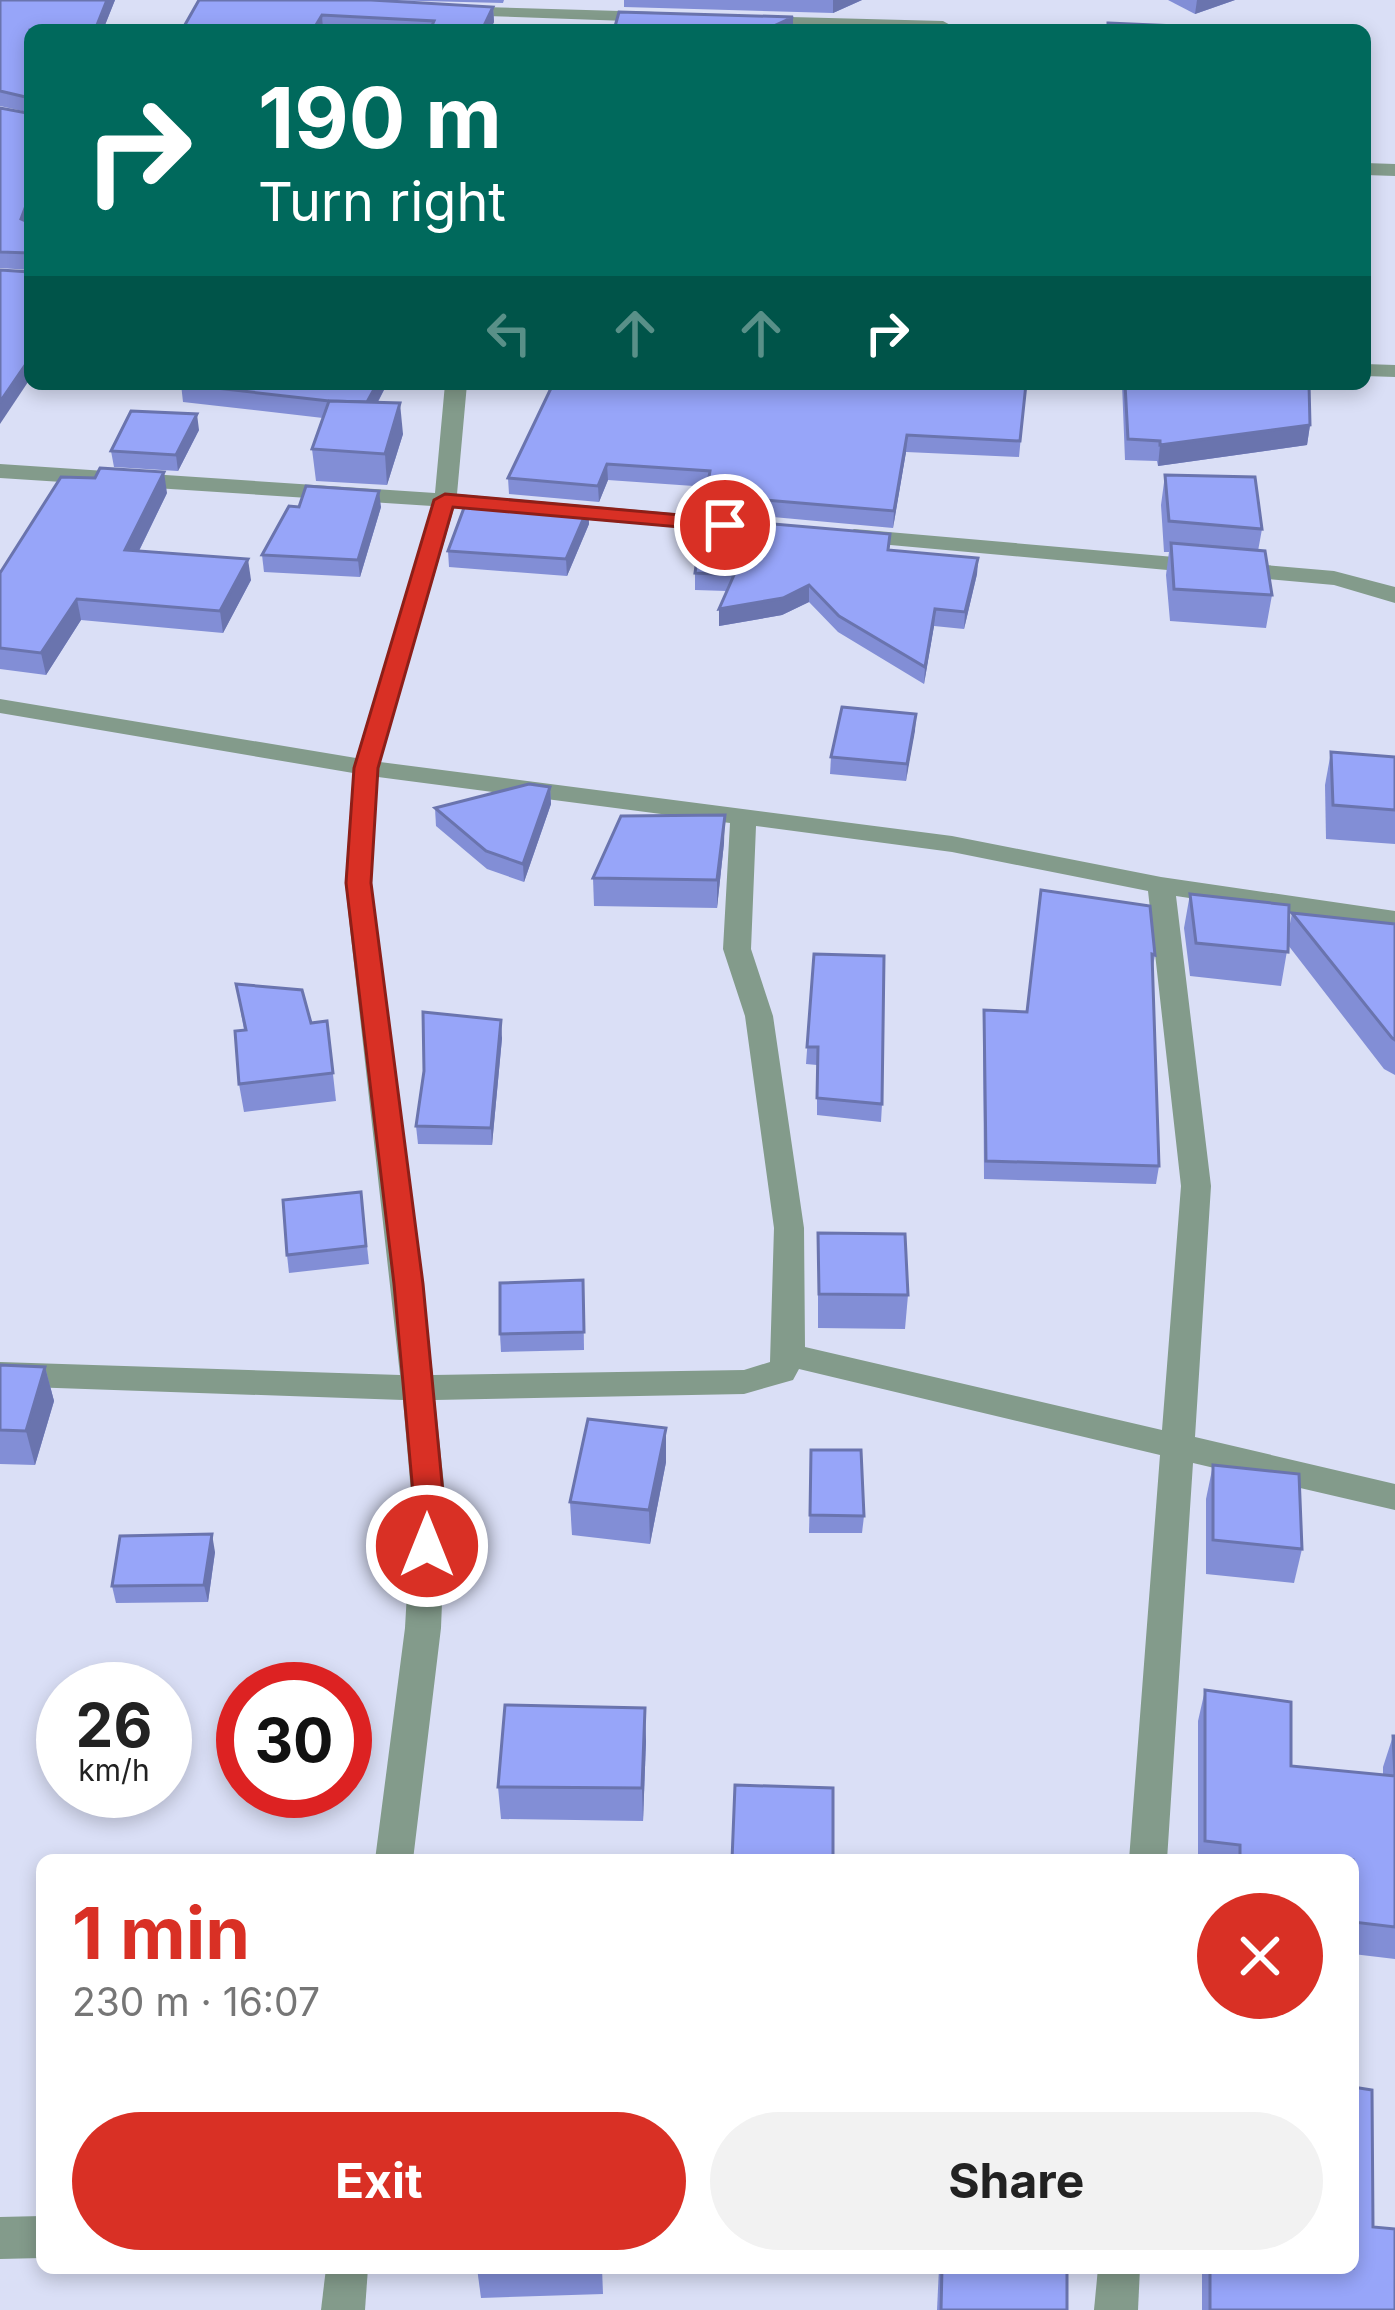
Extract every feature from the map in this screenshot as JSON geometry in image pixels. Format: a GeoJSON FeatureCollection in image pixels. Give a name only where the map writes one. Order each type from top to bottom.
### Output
{"type":"FeatureCollection","features":[{"type":"Feature","properties":{"kind":"street"},"geometry":{"type":"LineString","coordinates":[[439,9],[508,21],[674,18]]}},
{"type":"Feature","properties":{"kind":"street"},"geometry":{"type":"LineString","coordinates":[[741,20],[876,24]]}},
{"type":"Feature","properties":{"kind":"street"},"geometry":{"type":"LineString","coordinates":[[395,1854],[424,1608],[429,1504],[358,883],[366,768],[445,500],[455,390]]}},
{"type":"Feature","properties":{"kind":"street"},"geometry":{"type":"LineString","coordinates":[[0,471],[445,500],[772,529]]}},
{"type":"Feature","properties":{"kind":"street"},"geometry":{"type":"LineString","coordinates":[[819,533],[1334,578],[1378,587],[1395,596]]}},
{"type":"Feature","properties":{"kind":"street"},"geometry":{"type":"LineString","coordinates":[[0,706],[366,768],[952,844],[1161,885],[1395,920]]}},
{"type":"Feature","properties":{"kind":"street"},"geometry":{"type":"LineString","coordinates":[[0,1373],[417,1388],[744,1382],[782,1371],[789,1354],[789,1228],[759,1016],[737,949],[743,814]]}},
{"type":"Feature","properties":{"kind":"street"},"geometry":{"type":"LineString","coordinates":[[1148,1854],[1196,1186],[1161,885]]}},
{"type":"Feature","properties":{"kind":"street"},"geometry":{"type":"LineString","coordinates":[[789,1354],[1395,1497]]}},
{"type":"Feature","properties":{"kind":"street"},"geometry":{"type":"LineString","coordinates":[[0,2238],[36,2236]]}},
{"type":"Feature","properties":{"kind":"street"},"geometry":{"type":"LineString","coordinates":[[343,2310],[346,2274]]}},
{"type":"Feature","properties":{"kind":"street"},"geometry":{"type":"LineString","coordinates":[[1116,2310],[1119,2274]]}},
{"type":"Feature","properties":{"kind":"building"},"geometry":{"type":"Polygon","coordinates":[[[0,0],[107,0],[97,24],[24,24],[24,97],[0,91],[0,0]]]}},
{"type":"Feature","properties":{"kind":"building"},"geometry":{"type":"Polygon","coordinates":[[[199,0],[371,0],[493,7],[485,24],[322,15],[317,24],[185,24],[199,0]]]}},
{"type":"Feature","properties":{"kind":"building"},"geometry":{"type":"Polygon","coordinates":[[[619,12],[793,17],[778,24],[616,24],[619,12]]]}},
{"type":"Feature","properties":{"kind":"building"},"geometry":{"type":"Polygon","coordinates":[[[0,108],[24,112],[24,253],[0,252],[0,108]]]}},
{"type":"Feature","properties":{"kind":"building"},"geometry":{"type":"Polygon","coordinates":[[[0,270],[24,272],[24,367],[0,402],[0,270]]]}},
{"type":"Feature","properties":{"kind":"building"},"geometry":{"type":"Polygon","coordinates":[[[233,390],[374,390],[367,402],[233,390]]]}},
{"type":"Feature","properties":{"kind":"building"},"geometry":{"type":"Polygon","coordinates":[[[550,390],[1025,390],[1020,441],[907,435],[894,511],[706,495],[710,471],[607,464],[598,486],[508,478],[550,390]]]}},
{"type":"Feature","properties":{"kind":"building"},"geometry":{"type":"Polygon","coordinates":[[[1125,390],[1309,390],[1310,425],[1160,445],[1160,441],[1128,439],[1125,390]]]}},
{"type":"Feature","properties":{"kind":"building"},"geometry":{"type":"Polygon","coordinates":[[[329,401],[400,403],[385,454],[312,449],[329,401]]]}},
{"type":"Feature","properties":{"kind":"building"},"geometry":{"type":"Polygon","coordinates":[[[131,411],[197,414],[176,455],[111,451],[131,411]]]}},
{"type":"Feature","properties":{"kind":"building"},"geometry":{"type":"Polygon","coordinates":[[[100,468],[164,472],[125,550],[248,559],[220,611],[77,599],[41,653],[0,648],[0,573],[61,477],[95,478],[100,468]]]}},
{"type":"Feature","properties":{"kind":"building"},"geometry":{"type":"Polygon","coordinates":[[[1165,475],[1255,477],[1262,529],[1169,521],[1165,475]]]}},
{"type":"Feature","properties":{"kind":"building"},"geometry":{"type":"Polygon","coordinates":[[[306,486],[379,491],[358,560],[262,555],[289,506],[299,507],[306,486]]]}},
{"type":"Feature","properties":{"kind":"building"},"geometry":{"type":"Polygon","coordinates":[[[468,497],[588,508],[566,559],[448,551],[468,497]]]}},
{"type":"Feature","properties":{"kind":"building"},"geometry":{"type":"Polygon","coordinates":[[[703,518],[890,534],[888,550],[978,558],[965,612],[935,609],[925,667],[839,616],[809,585],[783,598],[719,609],[734,575],[695,573],[703,518]]]}},
{"type":"Feature","properties":{"kind":"building"},"geometry":{"type":"Polygon","coordinates":[[[1171,543],[1265,551],[1272,595],[1174,589],[1171,543]]]}},
{"type":"Feature","properties":{"kind":"building"},"geometry":{"type":"Polygon","coordinates":[[[842,707],[916,714],[907,764],[831,757],[842,707]]]}},
{"type":"Feature","properties":{"kind":"building"},"geometry":{"type":"Polygon","coordinates":[[[1331,752],[1395,757],[1395,810],[1333,805],[1331,752]]]}},
{"type":"Feature","properties":{"kind":"building"},"geometry":{"type":"Polygon","coordinates":[[[529,784],[550,787],[523,864],[486,851],[435,808],[529,784]]]}},
{"type":"Feature","properties":{"kind":"building"},"geometry":{"type":"Polygon","coordinates":[[[725,815],[717,880],[593,878],[621,816],[725,815]]]}},
{"type":"Feature","properties":{"kind":"building"},"geometry":{"type":"Polygon","coordinates":[[[1041,890],[1150,906],[1159,1166],[986,1161],[984,1010],[1027,1012],[1041,890]]]}},
{"type":"Feature","properties":{"kind":"building"},"geometry":{"type":"Polygon","coordinates":[[[1190,894],[1289,905],[1288,952],[1196,943],[1190,894]]]}},
{"type":"Feature","properties":{"kind":"building"},"geometry":{"type":"Polygon","coordinates":[[[1292,913],[1395,924],[1395,1040],[1392,1038],[1292,913]]]}},
{"type":"Feature","properties":{"kind":"building"},"geometry":{"type":"Polygon","coordinates":[[[814,954],[884,956],[882,1104],[817,1098],[818,1047],[807,1047],[814,954]]]}},
{"type":"Feature","properties":{"kind":"building"},"geometry":{"type":"Polygon","coordinates":[[[236,984],[302,990],[311,1023],[327,1021],[333,1073],[239,1084],[235,1031],[246,1030],[236,984]]]}},
{"type":"Feature","properties":{"kind":"building"},"geometry":{"type":"Polygon","coordinates":[[[423,1012],[501,1020],[491,1128],[416,1126],[424,1071],[423,1012]]]}},
{"type":"Feature","properties":{"kind":"building"},"geometry":{"type":"Polygon","coordinates":[[[361,1192],[366,1246],[287,1255],[283,1200],[361,1192]]]}},
{"type":"Feature","properties":{"kind":"building"},"geometry":{"type":"Polygon","coordinates":[[[818,1233],[905,1234],[908,1295],[819,1294],[818,1233]]]}},
{"type":"Feature","properties":{"kind":"building"},"geometry":{"type":"Polygon","coordinates":[[[583,1280],[584,1332],[500,1334],[500,1283],[583,1280]]]}},
{"type":"Feature","properties":{"kind":"building"},"geometry":{"type":"Polygon","coordinates":[[[0,1365],[45,1367],[26,1431],[0,1430],[0,1365]]]}},
{"type":"Feature","properties":{"kind":"building"},"geometry":{"type":"Polygon","coordinates":[[[588,1419],[666,1428],[649,1510],[570,1502],[588,1419]]]}},
{"type":"Feature","properties":{"kind":"building"},"geometry":{"type":"Polygon","coordinates":[[[811,1450],[861,1450],[864,1516],[810,1515],[811,1450]]]}},
{"type":"Feature","properties":{"kind":"building"},"geometry":{"type":"Polygon","coordinates":[[[1213,1465],[1299,1474],[1302,1549],[1213,1540],[1213,1465]]]}},
{"type":"Feature","properties":{"kind":"building"},"geometry":{"type":"Polygon","coordinates":[[[212,1534],[204,1585],[112,1586],[120,1536],[212,1534]]]}},
{"type":"Feature","properties":{"kind":"building"},"geometry":{"type":"Polygon","coordinates":[[[1205,1690],[1291,1702],[1291,1766],[1395,1776],[1395,1927],[1359,1923],[1359,1854],[1240,1854],[1240,1845],[1205,1841],[1205,1690]]]}},
{"type":"Feature","properties":{"kind":"building"},"geometry":{"type":"Polygon","coordinates":[[[505,1705],[645,1708],[642,1788],[498,1787],[505,1705]]]}},
{"type":"Feature","properties":{"kind":"building"},"geometry":{"type":"Polygon","coordinates":[[[735,1785],[833,1788],[833,1854],[732,1854],[735,1785]]]}},
{"type":"Feature","properties":{"kind":"building"},"geometry":{"type":"Polygon","coordinates":[[[1359,2088],[1372,2090],[1373,2227],[1395,2229],[1395,2310],[1210,2310],[1210,2274],[1359,2274],[1359,2088]]]}},
{"type":"Feature","properties":{"kind":"building"},"geometry":{"type":"Polygon","coordinates":[[[942,2274],[1067,2274],[1067,2310],[941,2310],[942,2274]]]}},
{"type":"Feature","properties":{"kind":"route"},"geometry":{"type":"LineString","coordinates":[[427,1546],[429,1504],[408,1284],[358,883],[366,768],[445,500],[725,525]]}}]}
